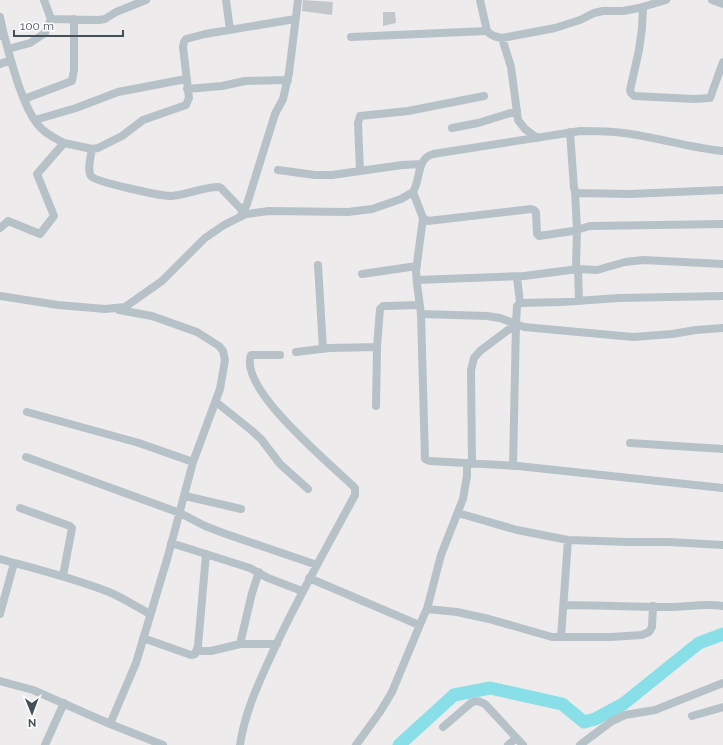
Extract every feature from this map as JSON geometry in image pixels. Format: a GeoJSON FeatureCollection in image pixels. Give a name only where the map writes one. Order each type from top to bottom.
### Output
{"type":"FeatureCollection","features":[{"type":"Feature","properties":{"kind":"street"},"geometry":{"type":"LineString","coordinates":[[8,49],[30,43],[45,33],[51,19],[44,0]]}},
{"type":"Feature","properties":{"kind":"street"},"geometry":{"type":"LineString","coordinates":[[51,19],[105,19],[116,12],[146,0]]}},
{"type":"Feature","properties":{"kind":"street"},"geometry":{"type":"LineString","coordinates":[[226,0],[230,30]]}},
{"type":"Feature","properties":{"kind":"street"},"geometry":{"type":"LineString","coordinates":[[243,214],[275,114],[283,99],[288,80],[298,0]]}},
{"type":"Feature","properties":{"kind":"street"},"geometry":{"type":"LineString","coordinates":[[480,0],[487,30],[490,34],[502,38],[555,28],[602,11],[623,11],[666,0]]}},
{"type":"Feature","properties":{"kind":"street"},"geometry":{"type":"LineString","coordinates":[[712,0],[723,4]]}},
{"type":"Feature","properties":{"kind":"street"},"geometry":{"type":"LineString","coordinates":[[643,7],[639,50],[630,90],[634,96],[694,99],[710,98],[723,62]]}},
{"type":"Feature","properties":{"kind":"street"},"geometry":{"type":"LineString","coordinates":[[0,18],[2,36],[8,49],[24,99],[39,126],[50,136],[64,142],[92,149],[108,144],[122,136],[143,120],[186,105],[188,89],[183,47],[186,39],[295,19]]}},
{"type":"Feature","properties":{"kind":"street"},"geometry":{"type":"LineString","coordinates":[[24,99],[72,82],[74,70],[74,19]]}},
{"type":"Feature","properties":{"kind":"street"},"geometry":{"type":"LineString","coordinates":[[351,37],[487,30]]}},
{"type":"Feature","properties":{"kind":"street"},"geometry":{"type":"LineString","coordinates":[[502,38],[512,67],[518,120],[520,125],[537,138]]}},
{"type":"Feature","properties":{"kind":"street"},"geometry":{"type":"LineString","coordinates":[[0,64],[11,60]]}},
{"type":"Feature","properties":{"kind":"street"},"geometry":{"type":"LineString","coordinates":[[35,120],[76,108],[118,92],[186,78]]}},
{"type":"Feature","properties":{"kind":"street"},"geometry":{"type":"LineString","coordinates":[[188,89],[245,82],[288,80]]}},
{"type":"Feature","properties":{"kind":"street"},"geometry":{"type":"LineString","coordinates":[[360,172],[358,123],[360,116],[408,111],[484,96]]}},
{"type":"Feature","properties":{"kind":"street"},"geometry":{"type":"LineString","coordinates":[[452,128],[478,123],[517,111]]}},
{"type":"Feature","properties":{"kind":"street"},"geometry":{"type":"LineString","coordinates":[[115,309],[125,308],[132,304],[162,281],[206,238],[243,214],[269,211],[348,212],[372,209],[402,199],[414,192],[421,164],[423,160],[433,154],[570,132],[600,131],[624,133],[723,150]]}},
{"type":"Feature","properties":{"kind":"street"},"geometry":{"type":"LineString","coordinates":[[570,132],[575,191],[577,230],[576,267],[578,269],[579,301]]}},
{"type":"Feature","properties":{"kind":"street"},"geometry":{"type":"LineString","coordinates":[[0,228],[8,221],[40,234],[54,216],[37,174],[64,142]]}},
{"type":"Feature","properties":{"kind":"street"},"geometry":{"type":"LineString","coordinates":[[92,149],[89,172],[92,178],[160,196],[171,196],[219,187],[243,214]]}},
{"type":"Feature","properties":{"kind":"street"},"geometry":{"type":"LineString","coordinates":[[278,170],[326,175],[421,164]]}},
{"type":"Feature","properties":{"kind":"street"},"geometry":{"type":"LineString","coordinates":[[575,191],[579,193],[630,194],[723,190]]}},
{"type":"Feature","properties":{"kind":"street"},"geometry":{"type":"LineString","coordinates":[[414,192],[423,218],[417,266],[417,280],[421,309],[425,459],[430,461],[513,466],[723,488]]}},
{"type":"Feature","properties":{"kind":"street"},"geometry":{"type":"LineString","coordinates":[[423,218],[428,221],[531,209],[536,212],[537,234],[539,236],[577,230],[590,226],[723,224]]}},
{"type":"Feature","properties":{"kind":"street"},"geometry":{"type":"LineString","coordinates":[[417,280],[517,276],[578,269],[597,270],[630,261],[644,260],[723,264]]}},
{"type":"Feature","properties":{"kind":"street"},"geometry":{"type":"LineString","coordinates":[[318,265],[323,349]]}},
{"type":"Feature","properties":{"kind":"street"},"geometry":{"type":"LineString","coordinates":[[362,274],[417,266]]}},
{"type":"Feature","properties":{"kind":"street"},"geometry":{"type":"LineString","coordinates":[[513,466],[516,324],[517,306],[520,303],[517,276]]}},
{"type":"Feature","properties":{"kind":"street"},"geometry":{"type":"LineString","coordinates":[[0,296],[58,305],[115,309],[152,316],[197,332],[219,346],[223,351],[225,360],[220,389],[193,462],[168,556],[136,662],[110,724]]}},
{"type":"Feature","properties":{"kind":"street"},"geometry":{"type":"LineString","coordinates":[[520,303],[619,298],[723,296]]}},
{"type":"Feature","properties":{"kind":"street"},"geometry":{"type":"LineString","coordinates":[[376,406],[377,347],[380,309],[383,306],[487,316],[537,328],[633,337],[723,328]]}},
{"type":"Feature","properties":{"kind":"street"},"geometry":{"type":"LineString","coordinates":[[356,745],[380,712],[392,692],[427,609],[441,555],[458,513],[465,489],[469,463],[471,370],[474,358],[480,351],[516,324]]}},
{"type":"Feature","properties":{"kind":"street"},"geometry":{"type":"LineString","coordinates":[[296,352],[323,349],[377,347]]}},
{"type":"Feature","properties":{"kind":"street"},"geometry":{"type":"LineString","coordinates":[[240,745],[250,703],[302,591],[356,491],[355,488],[287,424],[267,401],[259,388],[253,376],[250,363],[251,355],[280,355]]}},
{"type":"Feature","properties":{"kind":"street"},"geometry":{"type":"LineString","coordinates":[[216,402],[251,430],[280,464],[308,489]]}},
{"type":"Feature","properties":{"kind":"street"},"geometry":{"type":"LineString","coordinates":[[27,412],[139,443],[193,462]]}},
{"type":"Feature","properties":{"kind":"street"},"geometry":{"type":"LineString","coordinates":[[630,443],[723,449]]}},
{"type":"Feature","properties":{"kind":"street"},"geometry":{"type":"LineString","coordinates":[[26,456],[180,513],[212,529],[317,565]]}},
{"type":"Feature","properties":{"kind":"street"},"geometry":{"type":"LineString","coordinates":[[185,496],[241,509]]}},
{"type":"Feature","properties":{"kind":"street"},"geometry":{"type":"LineString","coordinates":[[20,508],[72,528],[63,576]]}},
{"type":"Feature","properties":{"kind":"street"},"geometry":{"type":"LineString","coordinates":[[458,513],[517,530],[568,540],[669,542],[723,545]]}},
{"type":"Feature","properties":{"kind":"street"},"geometry":{"type":"LineString","coordinates":[[561,637],[568,540]]}},
{"type":"Feature","properties":{"kind":"street"},"geometry":{"type":"LineString","coordinates":[[171,543],[250,568],[268,578],[302,591]]}},
{"type":"Feature","properties":{"kind":"street"},"geometry":{"type":"LineString","coordinates":[[197,651],[206,554]]}},
{"type":"Feature","properties":{"kind":"street"},"geometry":{"type":"LineString","coordinates":[[0,559],[63,576],[111,593],[150,614]]}},
{"type":"Feature","properties":{"kind":"street"},"geometry":{"type":"LineString","coordinates":[[0,614],[1,603],[14,563]]}},
{"type":"Feature","properties":{"kind":"street"},"geometry":{"type":"LineString","coordinates":[[240,644],[252,593],[259,572]]}},
{"type":"Feature","properties":{"kind":"street"},"geometry":{"type":"LineString","coordinates":[[309,578],[419,625]]}},
{"type":"Feature","properties":{"kind":"street"},"geometry":{"type":"LineString","coordinates":[[564,605],[681,607],[708,604],[723,606]]}},
{"type":"Feature","properties":{"kind":"street"},"geometry":{"type":"LineString","coordinates":[[427,609],[464,614],[513,625],[545,636],[611,637],[642,635],[651,630],[653,606]]}},
{"type":"Feature","properties":{"kind":"street"},"geometry":{"type":"LineString","coordinates":[[143,638],[191,655],[195,654],[197,651],[211,651],[240,644],[277,644]]}},
{"type":"Feature","properties":{"kind":"street"},"geometry":{"type":"LineString","coordinates":[[0,681],[33,690],[110,724],[163,745]]}},
{"type":"Feature","properties":{"kind":"street"},"geometry":{"type":"LineString","coordinates":[[580,745],[612,721],[625,714],[655,710],[723,683]]}},
{"type":"Feature","properties":{"kind":"street"},"geometry":{"type":"LineString","coordinates":[[443,727],[476,700],[485,704],[523,745]]}},
{"type":"Feature","properties":{"kind":"street"},"geometry":{"type":"LineString","coordinates":[[45,745],[64,704]]}},
{"type":"Feature","properties":{"kind":"street"},"geometry":{"type":"LineString","coordinates":[[692,716],[723,707]]}},
{"type":"Feature","properties":{"kind":"street"},"geometry":{"type":"LineString","coordinates":[[508,745],[516,738]]}},
{"type":"Feature","properties":{"kind":"building"},"geometry":{"type":"Polygon","coordinates":[[[303,0],[333,2],[332,15],[302,11],[303,0]]]}},
{"type":"Feature","properties":{"kind":"building"},"geometry":{"type":"Polygon","coordinates":[[[383,12],[395,12],[396,23],[383,26],[383,12]]]}},
{"type":"Feature","properties":{"kind":"waterway"},"geometry":{"type":"LineString","coordinates":[[399,745],[454,695],[490,688],[562,704],[584,722],[595,719],[623,704],[699,643],[723,634]]}}]}
